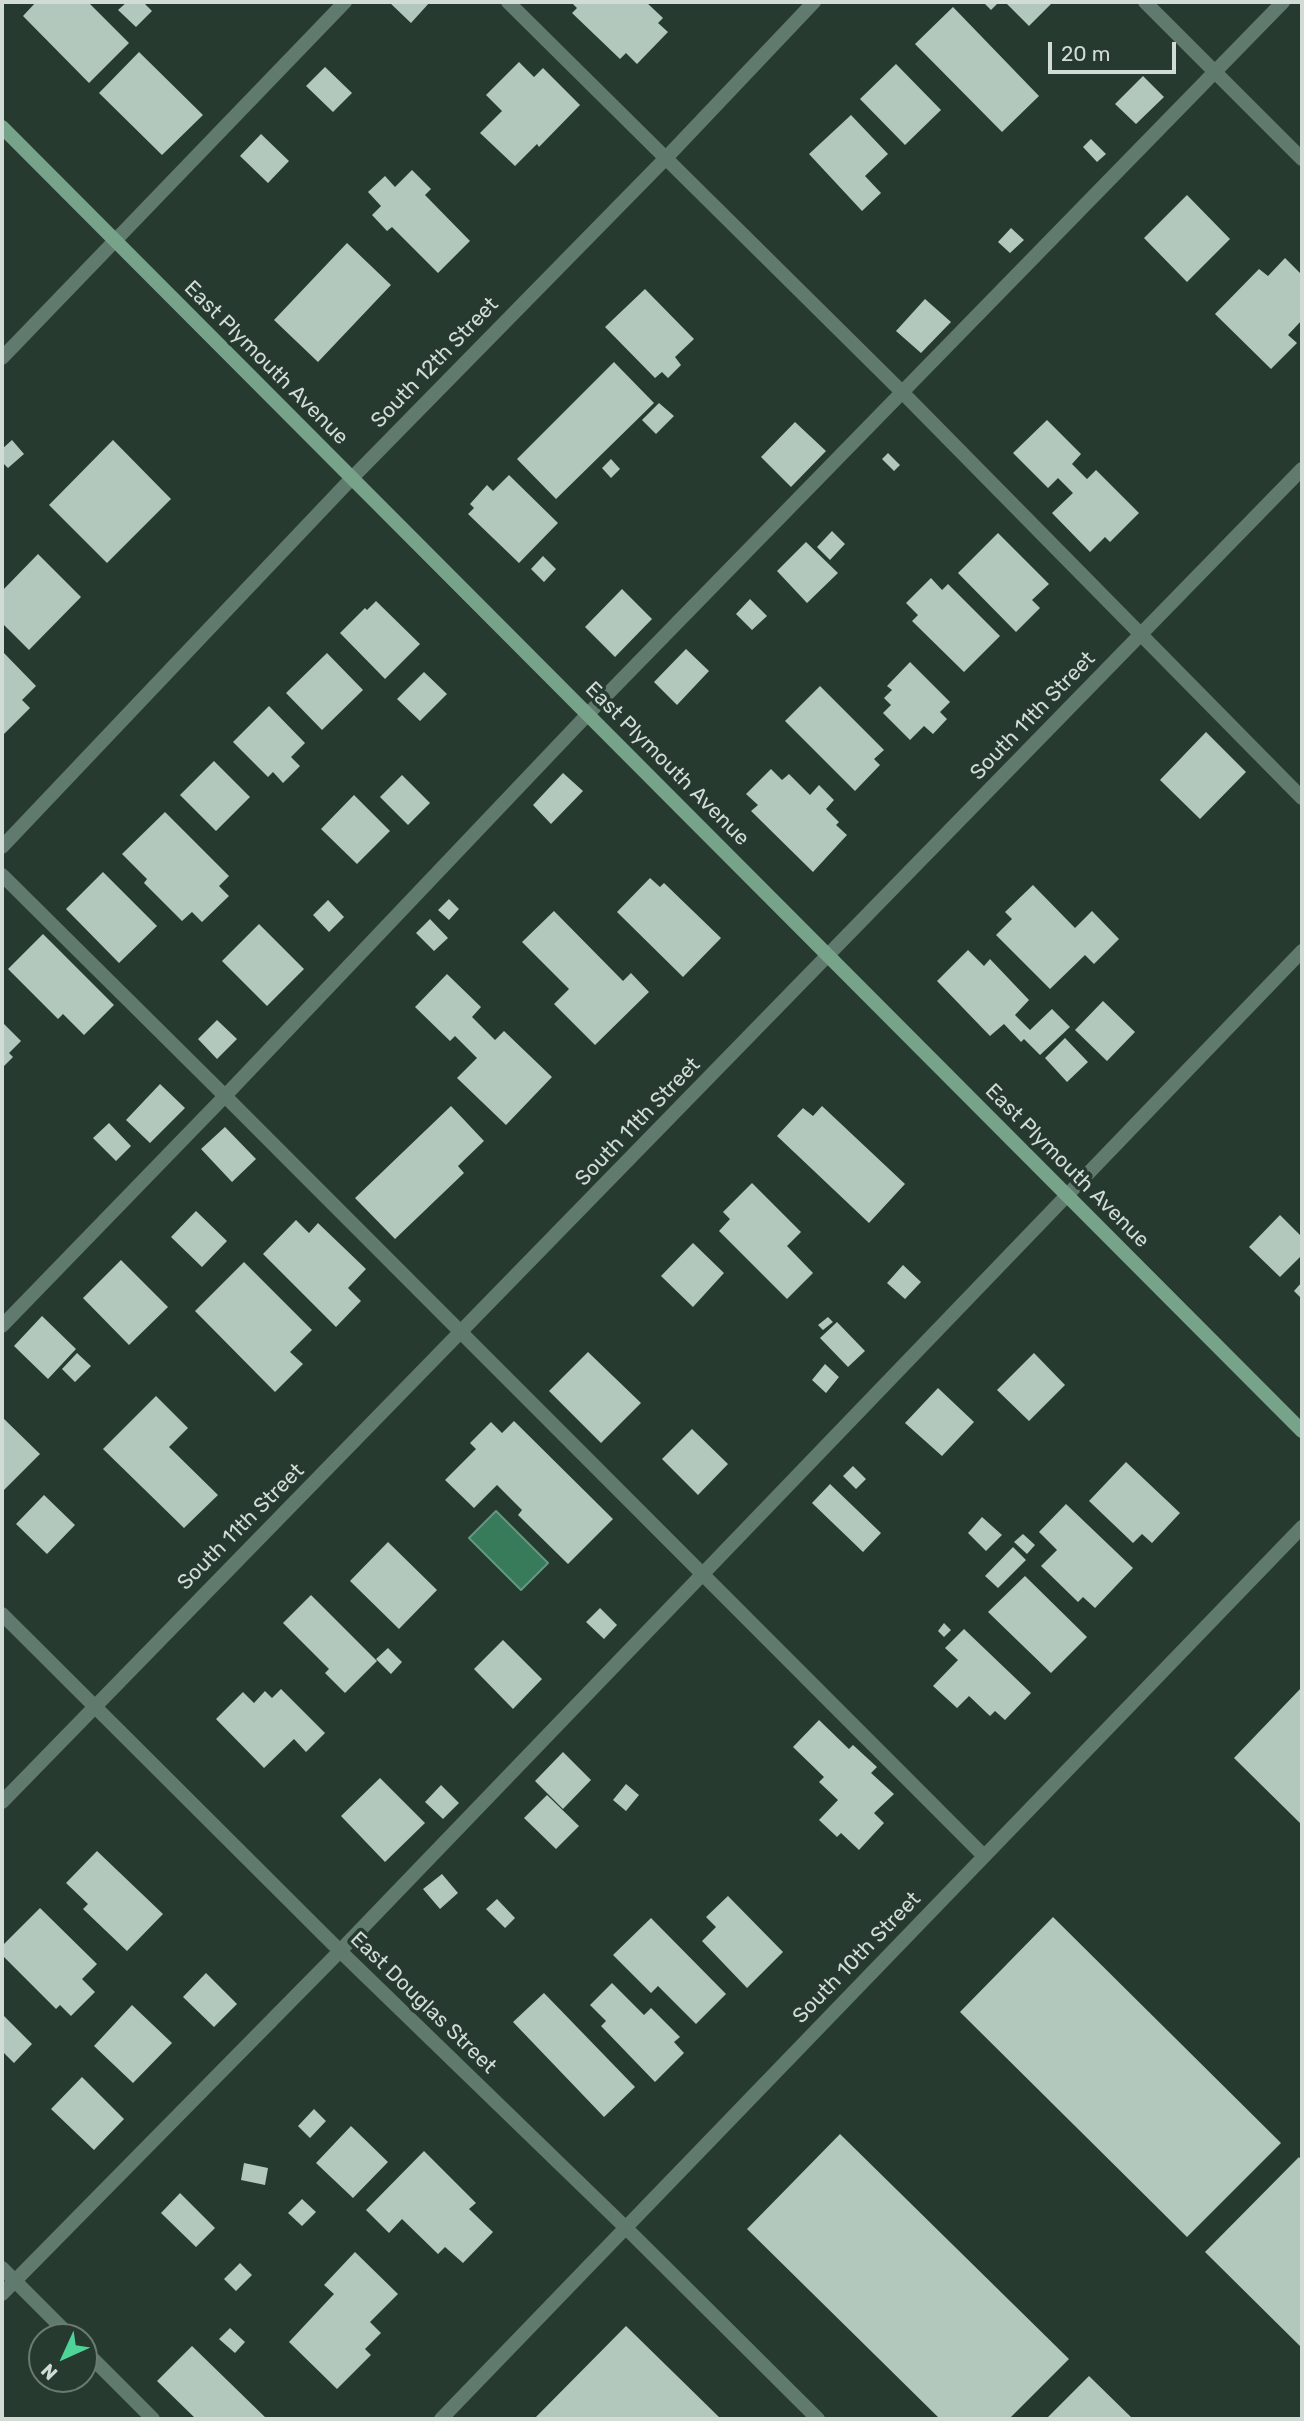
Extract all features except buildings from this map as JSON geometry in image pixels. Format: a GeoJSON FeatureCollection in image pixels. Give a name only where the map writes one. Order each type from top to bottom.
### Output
{"type":"FeatureCollection","features":[{"type":"Feature","properties":{"kind":"main road","name":"East Plymouth Avenue"},"geometry":{"type":"LineString","coordinates":[[2,127],[1302,1432]]}},
{"type":"Feature","properties":{"kind":"street"},"geometry":{"type":"LineString","coordinates":[[2,358],[345,2]]}},
{"type":"Feature","properties":{"kind":"street"},"geometry":{"type":"LineString","coordinates":[[508,2],[901,391],[1302,798]]}},
{"type":"Feature","properties":{"kind":"street","name":"South 12th Street"},"geometry":{"type":"LineString","coordinates":[[2,847],[352,478],[665,159],[814,2]]}},
{"type":"Feature","properties":{"kind":"street"},"geometry":{"type":"LineString","coordinates":[[1145,2],[1302,159]]}},
{"type":"Feature","properties":{"kind":"street"},"geometry":{"type":"LineString","coordinates":[[2,1326],[588,714],[1283,2]]}},
{"type":"Feature","properties":{"kind":"street","name":"South 11th Street"},"geometry":{"type":"LineString","coordinates":[[2,1802],[1302,469]]}},
{"type":"Feature","properties":{"kind":"street"},"geometry":{"type":"LineString","coordinates":[[2,875],[984,1856]]}},
{"type":"Feature","properties":{"kind":"street"},"geometry":{"type":"LineString","coordinates":[[2,2294],[340,1951],[1302,951]]}},
{"type":"Feature","properties":{"kind":"street","name":"South 10th Street"},"geometry":{"type":"LineString","coordinates":[[441,2419],[1302,1527]]}},
{"type":"Feature","properties":{"kind":"street","name":"East Douglas Street"},"geometry":{"type":"LineString","coordinates":[[2,1614],[340,1951],[626,2228],[818,2419]]}},
{"type":"Feature","properties":{"kind":"street"},"geometry":{"type":"LineString","coordinates":[[2,2268],[57,2323]]}},
{"type":"Feature","properties":{"kind":"street"},"geometry":{"type":"LineString","coordinates":[[98,2364],[153,2419]]}},
{"type":"Feature","properties":{"kind":"shaded area"},"geometry":{"type":"Polygon","coordinates":[[[496,1511],[548,1563],[521,1590],[469,1538],[496,1511]]]}}]}
